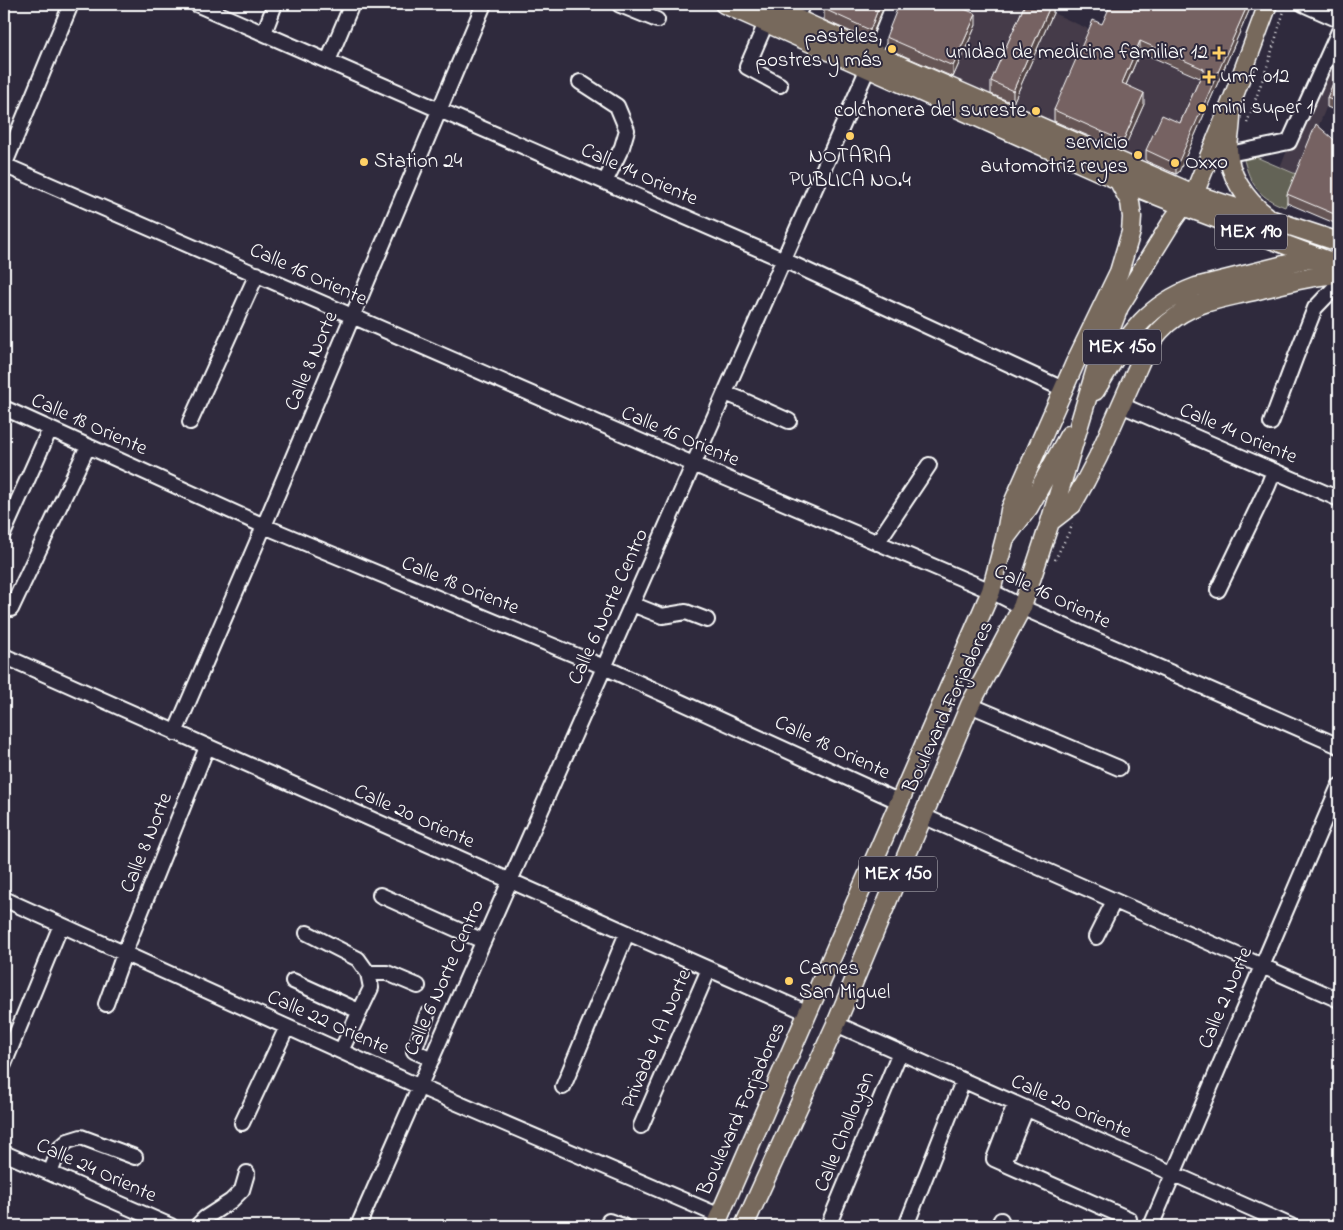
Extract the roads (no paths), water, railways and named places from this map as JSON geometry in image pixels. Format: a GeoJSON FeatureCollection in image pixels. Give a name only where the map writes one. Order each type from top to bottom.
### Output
{"type":"FeatureCollection","features":[{"type":"Feature","properties":{"kind":"main road","name":"MEX 190"},"geometry":{"type":"LineString","coordinates":[[724,4],[766,23],[871,61],[1339,265]]}},
{"type":"Feature","properties":{"kind":"main road","name":"MEX 190"},"geometry":{"type":"LineString","coordinates":[[764,4],[799,11],[871,61],[1118,180],[1188,200],[1274,220],[1339,242]]}},
{"type":"Feature","properties":{"kind":"main road"},"geometry":{"type":"LineString","coordinates":[[1268,4],[1233,98],[1229,154],[1233,172],[1242,190],[1260,211],[1274,220]]}},
{"type":"Feature","properties":{"kind":"main road","name":"Boulevard Forjadores"},"geometry":{"type":"LineString","coordinates":[[744,1226],[836,1024],[970,706],[1022,607],[1050,522],[1098,362],[1119,307],[1173,220],[1188,200],[1233,98]]}},
{"type":"Feature","properties":{"kind":"main road","name":"Boulevard Forjadores"},"geometry":{"type":"LineString","coordinates":[[717,1221],[991,591],[1005,538],[1010,510],[1063,389],[1119,272],[1132,226],[1132,208],[1118,180]]}},
{"type":"Feature","properties":{"kind":"main road","name":"MEX 150"},"geometry":{"type":"LineString","coordinates":[[1005,538],[1029,507],[1084,407],[1132,332],[1153,310],[1166,301],[1196,287],[1304,260],[1339,256]]}},
{"type":"Feature","properties":{"kind":"main road","name":"MEX 150"},"geometry":{"type":"LineString","coordinates":[[1050,522],[1072,505],[1098,457],[1145,351],[1165,325],[1184,311],[1207,303],[1308,277],[1339,274]]}},
{"type":"Feature","properties":{"kind":"street"},"geometry":{"type":"LineString","coordinates":[[4,165],[71,4]]}},
{"type":"Feature","properties":{"kind":"street","name":"Calle 14 Oriente"},"geometry":{"type":"LineString","coordinates":[[196,4],[784,260],[1063,389]]}},
{"type":"Feature","properties":{"kind":"street"},"geometry":{"type":"LineString","coordinates":[[264,33],[275,4]]}},
{"type":"Feature","properties":{"kind":"street"},"geometry":{"type":"LineString","coordinates":[[328,61],[352,4]]}},
{"type":"Feature","properties":{"kind":"street","name":"Calle 8 Norte"},"geometry":{"type":"LineString","coordinates":[[175,732],[484,4]]}},
{"type":"Feature","properties":{"kind":"street"},"geometry":{"type":"LineString","coordinates":[[620,4],[657,20]]}},
{"type":"Feature","properties":{"kind":"street","name":"Calle 6 Norte Centro"},"geometry":{"type":"LineString","coordinates":[[358,1226],[784,260],[894,4]]}},
{"type":"Feature","properties":{"kind":"street"},"geometry":{"type":"LineString","coordinates":[[1303,4],[1339,20]]}},
{"type":"Feature","properties":{"kind":"street"},"geometry":{"type":"LineString","coordinates":[[766,23],[748,67],[780,85]]}},
{"type":"Feature","properties":{"kind":"street"},"geometry":{"type":"LineString","coordinates":[[1229,154],[1289,142],[1339,31]]}},
{"type":"Feature","properties":{"kind":"street"},"geometry":{"type":"LineString","coordinates":[[580,82],[617,106],[627,130],[622,147],[604,182]]}},
{"type":"Feature","properties":{"kind":"street","name":"Calle 16 Oriente"},"geometry":{"type":"LineString","coordinates":[[4,165],[352,317],[991,591],[1022,607],[1339,746]]}},
{"type":"Feature","properties":{"kind":"street"},"geometry":{"type":"LineString","coordinates":[[190,422],[257,274]]}},
{"type":"Feature","properties":{"kind":"street"},"geometry":{"type":"LineString","coordinates":[[1271,424],[1315,308],[1339,283]]}},
{"type":"Feature","properties":{"kind":"street"},"geometry":{"type":"LineString","coordinates":[[725,393],[789,422]]}},
{"type":"Feature","properties":{"kind":"street","name":"Calle 14 Oriente"},"geometry":{"type":"LineString","coordinates":[[1121,405],[1339,499]]}},
{"type":"Feature","properties":{"kind":"street","name":"Calle 18 Oriente"},"geometry":{"type":"LineString","coordinates":[[4,408],[264,526],[604,667],[900,802]]}},
{"type":"Feature","properties":{"kind":"street"},"geometry":{"type":"LineString","coordinates":[[4,532],[50,429]]}},
{"type":"Feature","properties":{"kind":"street"},"geometry":{"type":"LineString","coordinates":[[11,609],[88,446]]}},
{"type":"Feature","properties":{"kind":"street"},"geometry":{"type":"LineString","coordinates":[[878,543],[929,465]]}},
{"type":"Feature","properties":{"kind":"street"},"geometry":{"type":"LineString","coordinates":[[1218,590],[1274,471]]}},
{"type":"Feature","properties":{"kind":"street"},"geometry":{"type":"LineString","coordinates":[[632,604],[662,616],[686,612],[707,620]]}},
{"type":"Feature","properties":{"kind":"street","name":"Calle 20 Oriente"},"geometry":{"type":"LineString","coordinates":[[4,656],[808,1013]]}},
{"type":"Feature","properties":{"kind":"street"},"geometry":{"type":"LineString","coordinates":[[970,706],[1119,768]]}},
{"type":"Feature","properties":{"kind":"street","name":"Calle 8 Norte"},"geometry":{"type":"LineString","coordinates":[[106,1004],[124,954],[207,747]]}},
{"type":"Feature","properties":{"kind":"street","name":"Calle 2 Norte"},"geometry":{"type":"LineString","coordinates":[[1151,1226],[1339,786]]}},
{"type":"Feature","properties":{"kind":"street"},"geometry":{"type":"LineString","coordinates":[[923,816],[1339,1000]]}},
{"type":"Feature","properties":{"kind":"street"},"geometry":{"type":"LineString","coordinates":[[380,895],[483,941]]}},
{"type":"Feature","properties":{"kind":"street","name":"Calle 22 Oriente"},"geometry":{"type":"LineString","coordinates":[[4,899],[717,1221]]}},
{"type":"Feature","properties":{"kind":"street"},"geometry":{"type":"LineString","coordinates":[[1096,937],[1114,901]]}},
{"type":"Feature","properties":{"kind":"street"},"geometry":{"type":"LineString","coordinates":[[4,1064],[60,925]]}},
{"type":"Feature","properties":{"kind":"street"},"geometry":{"type":"LineString","coordinates":[[307,933],[358,959],[368,972],[371,988],[341,1051]]}},
{"type":"Feature","properties":{"kind":"street"},"geometry":{"type":"LineString","coordinates":[[563,1087],[627,933]]}},
{"type":"Feature","properties":{"kind":"street","name":"Privada 4 A Norte"},"geometry":{"type":"LineString","coordinates":[[641,1126],[709,969]]}},
{"type":"Feature","properties":{"kind":"street"},"geometry":{"type":"LineString","coordinates":[[368,972],[387,973],[418,986]]}},
{"type":"Feature","properties":{"kind":"street"},"geometry":{"type":"LineString","coordinates":[[293,981],[359,1012]]}},
{"type":"Feature","properties":{"kind":"street"},"geometry":{"type":"LineString","coordinates":[[427,1015],[412,1054],[432,1058]]}},
{"type":"Feature","properties":{"kind":"street","name":"Calle 20 Oriente"},"geometry":{"type":"LineString","coordinates":[[836,1024],[1282,1224]]}},
{"type":"Feature","properties":{"kind":"street"},"geometry":{"type":"LineString","coordinates":[[242,1123],[287,1027]]}},
{"type":"Feature","properties":{"kind":"street","name":"Calle Cholloyan"},"geometry":{"type":"LineString","coordinates":[[828,1226],[900,1052]]}},
{"type":"Feature","properties":{"kind":"street"},"geometry":{"type":"LineString","coordinates":[[906,1226],[963,1081]]}},
{"type":"Feature","properties":{"kind":"street"},"geometry":{"type":"LineString","coordinates":[[1021,1106],[994,1159],[1129,1219]]}},
{"type":"Feature","properties":{"kind":"street"},"geometry":{"type":"LineString","coordinates":[[50,1173],[60,1148],[68,1141],[81,1137],[135,1157]]}},
{"type":"Feature","properties":{"kind":"street","name":"Calle 24 Oriente"},"geometry":{"type":"LineString","coordinates":[[4,1153],[171,1226]]}},
{"type":"Feature","properties":{"kind":"street"},"geometry":{"type":"LineString","coordinates":[[196,1226],[204,1218],[231,1201],[242,1190],[247,1172]]}},
{"type":"Feature","properties":{"kind":"street"},"geometry":{"type":"LineString","coordinates":[[610,1220],[623,1226]]}},
{"type":"Feature","properties":{"kind":"place","name":"pasteles, postres y más"},"geometry":{"type":"Point","coordinates":[892,49]}},
{"type":"Feature","properties":{"kind":"place","name":"unidad de medicina familiar 12"},"geometry":{"type":"Point","coordinates":[1219,53]}},
{"type":"Feature","properties":{"kind":"place","name":"umf 012"},"geometry":{"type":"Point","coordinates":[1209,77]}},
{"type":"Feature","properties":{"kind":"place","name":"mini super 1"},"geometry":{"type":"Point","coordinates":[1202,108]}},
{"type":"Feature","properties":{"kind":"place","name":"colchonera del sureste"},"geometry":{"type":"Point","coordinates":[1036,111]}},
{"type":"Feature","properties":{"kind":"place","name":"NOTARIA PUBLICA NO.4"},"geometry":{"type":"Point","coordinates":[850,136]}},
{"type":"Feature","properties":{"kind":"place","name":"servicio automotriz reyes"},"geometry":{"type":"Point","coordinates":[1138,155]}},
{"type":"Feature","properties":{"kind":"place","name":"Station 24"},"geometry":{"type":"Point","coordinates":[364,162]}},
{"type":"Feature","properties":{"kind":"place","name":"Oxxo"},"geometry":{"type":"Point","coordinates":[1175,163]}},
{"type":"Feature","properties":{"kind":"place","name":"Carnes San Miguel"},"geometry":{"type":"Point","coordinates":[789,981]}}]}
